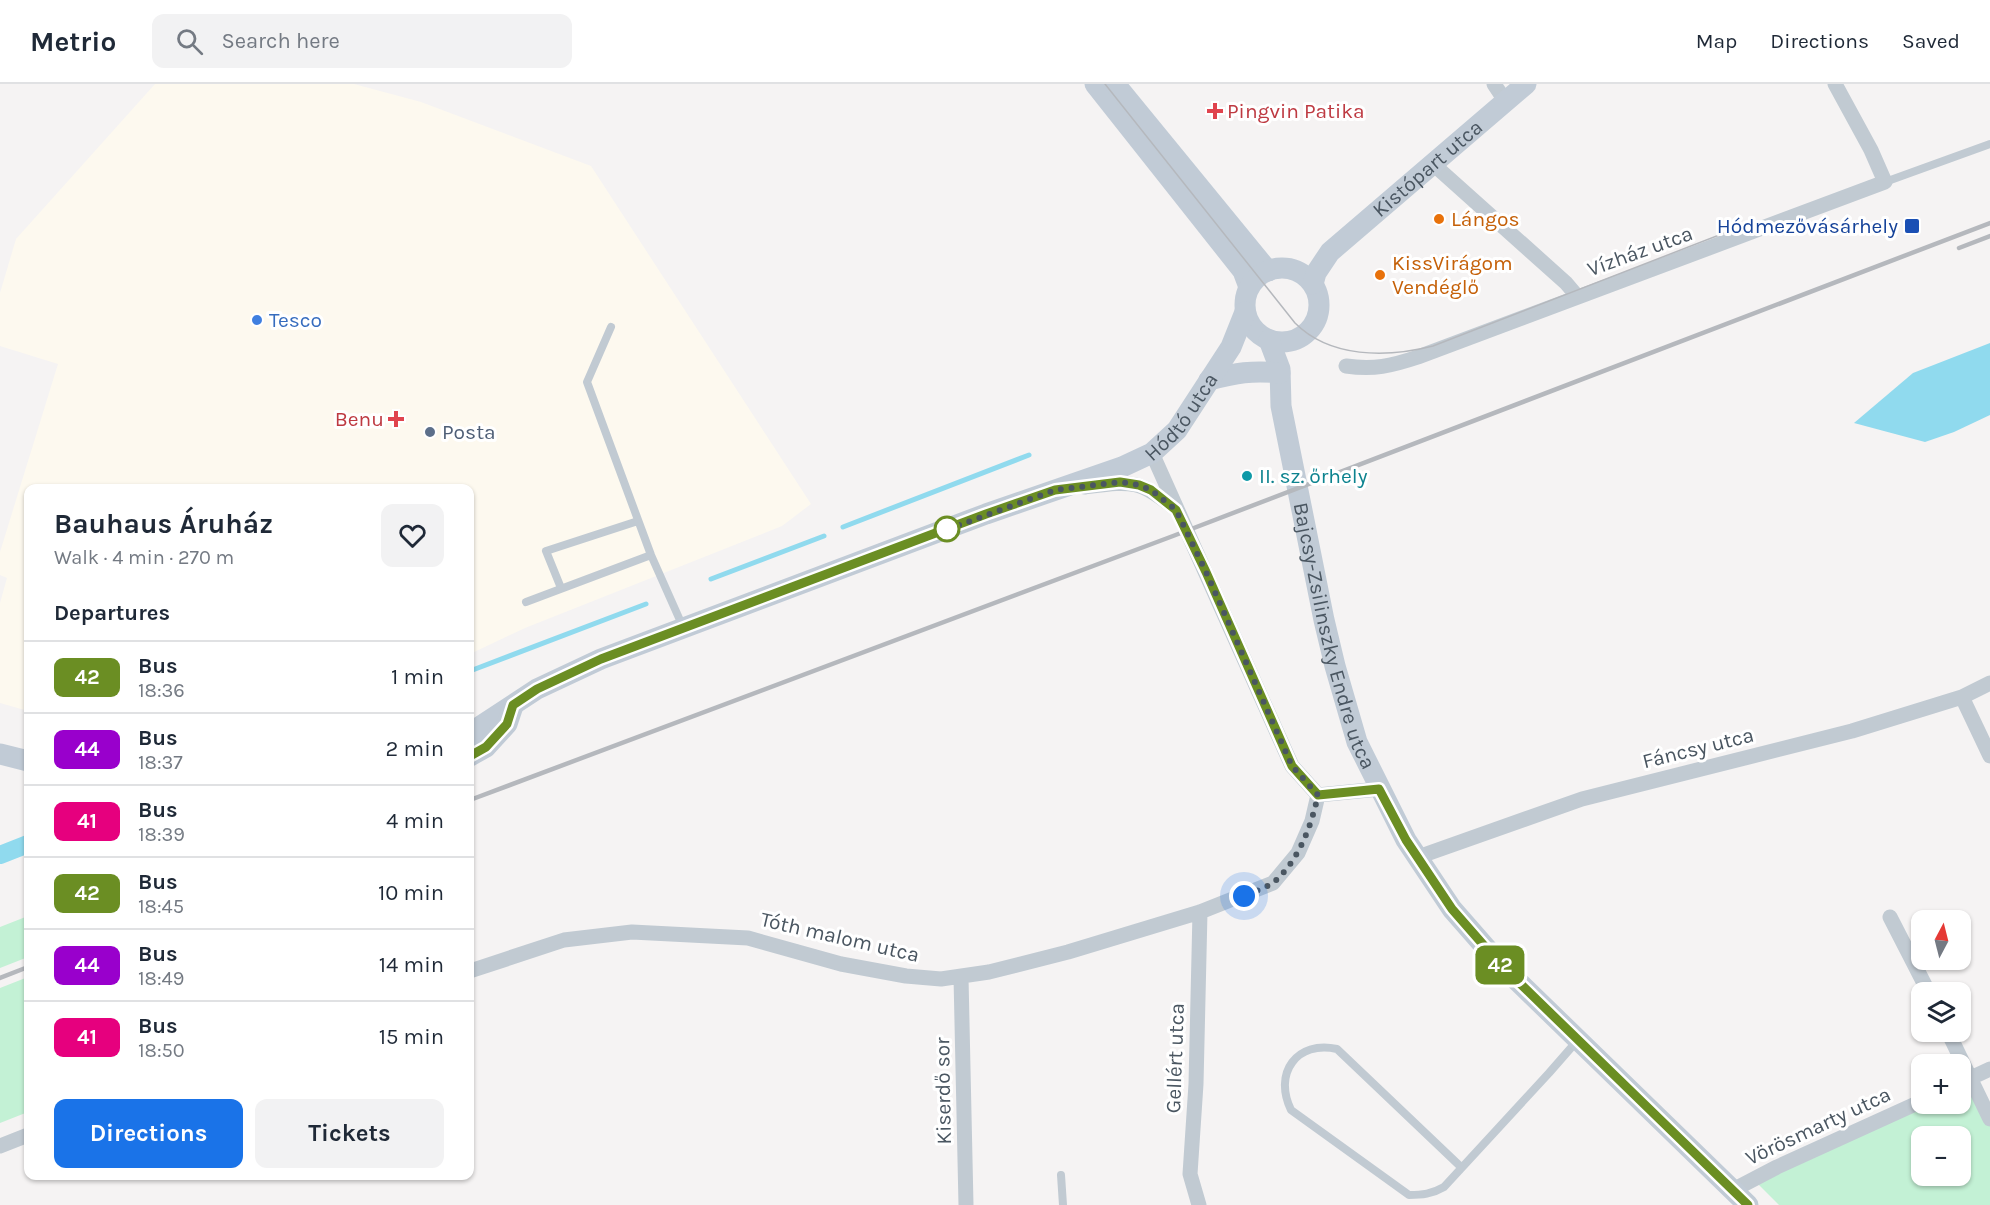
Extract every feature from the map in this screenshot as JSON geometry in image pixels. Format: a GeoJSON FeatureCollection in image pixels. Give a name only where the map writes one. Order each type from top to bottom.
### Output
{"type":"FeatureCollection","features":[{"type":"Feature","properties":{"kind":"street"},"geometry":{"type":"LineString","coordinates":[[1095,84],[1243,271],[1249,287]]}},
{"type":"Feature","properties":{"kind":"street"},"geometry":{"type":"LineString","coordinates":[[1115,84],[1268,271]]}},
{"type":"Feature","properties":{"kind":"street"},"geometry":{"type":"LineString","coordinates":[[1494,84],[1506,102]]}},
{"type":"Feature","properties":{"kind":"street","name":"Kistópart utca"},"geometry":{"type":"LineString","coordinates":[[1313,284],[1316,273],[1330,252],[1526,84]]}},
{"type":"Feature","properties":{"kind":"street"},"geometry":{"type":"LineString","coordinates":[[1835,84],[1871,150],[1885,182]]}},
{"type":"Feature","properties":{"kind":"street","name":"Vízház utca"},"geometry":{"type":"LineString","coordinates":[[1433,164],[1566,283],[1577,296]]}},
{"type":"Feature","properties":{"kind":"street","name":"Vízház utca"},"geometry":{"type":"LineString","coordinates":[[1346,366],[1366,369],[1402,362],[1885,182]]}},
{"type":"Feature","properties":{"kind":"street","name":"Kistópart utca"},"geometry":{"type":"LineString","coordinates":[[1290,270],[1330,252]]}},
{"type":"Feature","properties":{"kind":"street"},"geometry":{"type":"LineString","coordinates":[[1279,268],[1290,270],[1301,274],[1313,284],[1318,303],[1317,314],[1313,325],[1294,340],[1282,342],[1269,340],[1254,329],[1245,312],[1245,299],[1249,287],[1258,277],[1268,271],[1279,268]]}},
{"type":"Feature","properties":{"kind":"street","name":"Hódtó utca"},"geometry":{"type":"LineString","coordinates":[[474,730],[537,689],[601,659],[986,514],[1122,467],[1152,453],[1177,430],[1231,347],[1245,312]]}},
{"type":"Feature","properties":{"kind":"street","name":"Bajcsy-Zsilinszky Endre utca"},"geometry":{"type":"LineString","coordinates":[[1269,340],[1280,371],[1281,406],[1324,620],[1357,742],[1406,840],[1452,909],[1501,965],[1748,1205]]}},
{"type":"Feature","properties":{"kind":"street","name":"Bajcsy-Zsilinszky Endre utca"},"geometry":{"type":"LineString","coordinates":[[1280,371],[1294,340]]}},
{"type":"Feature","properties":{"kind":"street"},"geometry":{"type":"LineString","coordinates":[[1209,380],[1235,373],[1280,371]]}},
{"type":"Feature","properties":{"kind":"street"},"geometry":{"type":"LineString","coordinates":[[1152,453],[1292,766],[1318,795],[1379,789]]}},
{"type":"Feature","properties":{"kind":"street"},"geometry":{"type":"LineString","coordinates":[[1055,490],[1120,482],[1130,483],[1151,490],[1176,510]]}},
{"type":"Feature","properties":{"kind":"street","name":"Fáncsy utca"},"geometry":{"type":"LineString","coordinates":[[1418,857],[1582,799],[1852,731],[1962,697],[1990,683]]}},
{"type":"Feature","properties":{"kind":"street"},"geometry":{"type":"LineString","coordinates":[[1962,697],[1990,756]]}},
{"type":"Feature","properties":{"kind":"street"},"geometry":{"type":"LineString","coordinates":[[474,754],[486,747],[507,724],[513,705]]}},
{"type":"Feature","properties":{"kind":"street"},"geometry":{"type":"LineString","coordinates":[[0,754],[24,760]]}},
{"type":"Feature","properties":{"kind":"street","name":"Tóth malom utca"},"geometry":{"type":"LineString","coordinates":[[474,970],[564,940],[632,932],[748,938],[841,964],[906,976],[941,979],[989,972],[1068,952],[1200,912],[1273,883],[1298,853],[1312,822],[1318,795]]}},
{"type":"Feature","properties":{"kind":"street","name":"Gellért utca"},"geometry":{"type":"LineString","coordinates":[[1199,1205],[1190,1174],[1196,1084],[1200,912]]}},
{"type":"Feature","properties":{"kind":"street"},"geometry":{"type":"LineString","coordinates":[[1890,917],[1923,982]]}},
{"type":"Feature","properties":{"kind":"street","name":"Kiserdő sor"},"geometry":{"type":"LineString","coordinates":[[961,976],[966,1205]]}},
{"type":"Feature","properties":{"kind":"street"},"geometry":{"type":"LineString","coordinates":[[1971,1078],[1990,1069]]}},
{"type":"Feature","properties":{"kind":"street"},"geometry":{"type":"LineString","coordinates":[[1971,1088],[1990,1119]]}},
{"type":"Feature","properties":{"kind":"street","name":"Vörösmarty utca"},"geometry":{"type":"LineString","coordinates":[[1732,1190],[1911,1106]]}},
{"type":"Feature","properties":{"kind":"street"},"geometry":{"type":"LineString","coordinates":[[0,1146],[24,1137]]}},
{"type":"Feature","properties":{"kind":"lane"},"geometry":{"type":"LineString","coordinates":[[1885,182],[1990,144]]}},
{"type":"Feature","properties":{"kind":"lane"},"geometry":{"type":"LineString","coordinates":[[611,327],[587,382],[651,555],[684,629]]}},
{"type":"Feature","properties":{"kind":"lane"},"geometry":{"type":"LineString","coordinates":[[561,588],[546,551],[638,521]]}},
{"type":"Feature","properties":{"kind":"lane"},"geometry":{"type":"LineString","coordinates":[[526,602],[651,555]]}},
{"type":"Feature","properties":{"kind":"lane"},"geometry":{"type":"LineString","coordinates":[[1461,1167],[1337,1049],[1312,1048],[1300,1054],[1286,1072],[1285,1099],[1291,1110],[1409,1196],[1434,1192],[1443,1186],[1461,1167],[1549,1073],[1578,1040]]}},
{"type":"Feature","properties":{"kind":"lane"},"geometry":{"type":"LineString","coordinates":[[1061,1175],[1063,1205]]}},
{"type":"Feature","properties":{"kind":"shaded area"},"geometry":{"type":"Polygon","coordinates":[[[155,84],[354,84],[421,102],[591,166],[811,504],[782,526],[525,628],[474,652],[474,484],[24,484],[24,710],[0,703],[0,603],[7,578],[0,575],[0,552],[58,364],[0,346],[0,293],[16,239],[155,84]]]}},
{"type":"Feature","properties":{"kind":"green space"},"geometry":{"type":"Polygon","coordinates":[[[24,918],[24,959],[0,968],[0,927],[24,918]]]}},
{"type":"Feature","properties":{"kind":"green space"},"geometry":{"type":"Polygon","coordinates":[[[24,979],[24,1114],[0,1123],[0,988],[24,979]]]}},
{"type":"Feature","properties":{"kind":"green space"},"geometry":{"type":"Polygon","coordinates":[[[1971,1078],[1990,1119],[1990,1205],[1779,1205],[1754,1180],[1911,1109],[1911,1114],[1971,1114],[1971,1078]]]}},
{"type":"Feature","properties":{"kind":"water"},"geometry":{"type":"Polygon","coordinates":[[[1990,343],[1990,415],[1954,432],[1925,442],[1854,423],[1913,373],[1990,343]]]}},
{"type":"Feature","properties":{"kind":"waterway"},"geometry":{"type":"LineString","coordinates":[[843,527],[1029,455]]}},
{"type":"Feature","properties":{"kind":"waterway"},"geometry":{"type":"LineString","coordinates":[[711,579],[824,536]]}},
{"type":"Feature","properties":{"kind":"waterway"},"geometry":{"type":"LineString","coordinates":[[474,669],[646,604]]}},
{"type":"Feature","properties":{"kind":"waterway"},"geometry":{"type":"LineString","coordinates":[[0,855],[24,846]]}},
{"type":"Feature","properties":{"kind":"tram line"},"geometry":{"type":"LineString","coordinates":[[1105,84],[1295,323],[1309,335],[1342,349],[1378,353],[1433,346],[1745,225]]}},
{"type":"Feature","properties":{"kind":"railway"},"geometry":{"type":"LineString","coordinates":[[474,798],[1173,536],[1990,223]]}},
{"type":"Feature","properties":{"kind":"railway"},"geometry":{"type":"LineString","coordinates":[[1959,248],[1990,236]]}},
{"type":"Feature","properties":{"kind":"railway"},"geometry":{"type":"LineString","coordinates":[[0,978],[24,969]]}},
{"type":"Feature","properties":{"kind":"bus line","name":"42"},"geometry":{"type":"LineString","coordinates":[[474,754],[486,747],[507,724],[513,705],[537,689],[601,659],[1055,490],[1120,482],[1139,485],[1151,490],[1176,510],[1292,766],[1318,795],[1379,789],[1406,840],[1452,909],[1501,965],[1748,1205]]}},
{"type":"Feature","properties":{"kind":"place","name":"Pingvin Patika"},"geometry":{"type":"Point","coordinates":[1215,111]}},
{"type":"Feature","properties":{"kind":"place","name":"Lángos"},"geometry":{"type":"Point","coordinates":[1439,219]}},
{"type":"Feature","properties":{"kind":"place","name":"Hódmezővásárhely"},"geometry":{"type":"Point","coordinates":[1912,226]}},
{"type":"Feature","properties":{"kind":"place","name":"KissVirágom Vendéglő"},"geometry":{"type":"Point","coordinates":[1380,275]}},
{"type":"Feature","properties":{"kind":"place","name":"Tesco"},"geometry":{"type":"Point","coordinates":[257,320]}},
{"type":"Feature","properties":{"kind":"place","name":"Benu"},"geometry":{"type":"Point","coordinates":[396,419]}},
{"type":"Feature","properties":{"kind":"place","name":"Posta"},"geometry":{"type":"Point","coordinates":[430,432]}},
{"type":"Feature","properties":{"kind":"place","name":"II. sz. őrhely"},"geometry":{"type":"Point","coordinates":[1247,476]}},
{"type":"Feature","properties":{"kind":"route"},"geometry":{"type":"LineString","coordinates":[[947,529],[943,531],[1055,490],[1120,482],[1139,485],[1151,490],[1176,510],[1292,766],[1318,795],[1312,822],[1298,853],[1273,883],[1244,896]]}}]}
